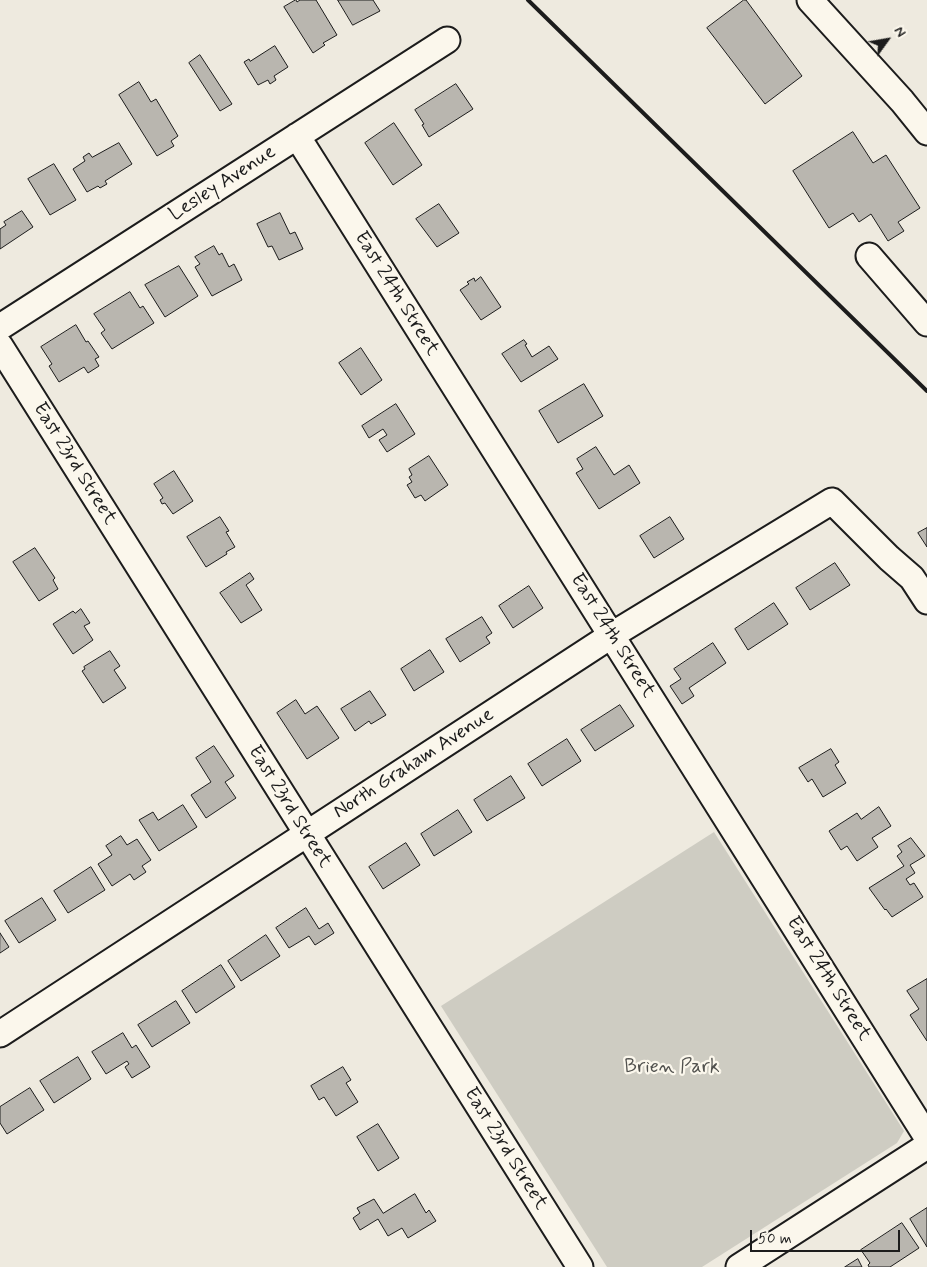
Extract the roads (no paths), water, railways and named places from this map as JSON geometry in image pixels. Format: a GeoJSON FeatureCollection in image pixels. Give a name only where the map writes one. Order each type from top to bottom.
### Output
{"type":"FeatureCollection","features":[{"type":"Feature","properties":{"kind":"street"},"geometry":{"type":"LineString","coordinates":[[810,0],[902,101],[927,132]]}},
{"type":"Feature","properties":{"kind":"street","name":"Lesley Avenue"},"geometry":{"type":"LineString","coordinates":[[0,327],[447,40]]}},
{"type":"Feature","properties":{"kind":"street","name":"East 24th Street"},"geometry":{"type":"LineString","coordinates":[[297,136],[927,1137]]}},
{"type":"Feature","properties":{"kind":"street"},"geometry":{"type":"LineString","coordinates":[[868,256],[927,323]]}},
{"type":"Feature","properties":{"kind":"street","name":"East 23rd Street"},"geometry":{"type":"LineString","coordinates":[[0,346],[580,1267]]}},
{"type":"Feature","properties":{"kind":"street","name":"North Graham Avenue"},"geometry":{"type":"LineString","coordinates":[[0,1034],[612,635],[832,501],[889,558],[912,578],[927,601]]}},
{"type":"Feature","properties":{"kind":"street"},"geometry":{"type":"LineString","coordinates":[[739,1267],[927,1146]]}},
{"type":"Feature","properties":{"kind":"railway"},"geometry":{"type":"LineString","coordinates":[[528,0],[927,391]]}},
{"type":"Feature","properties":{"kind":"park label","name":"Brien Park"},"geometry":{"type":"Point","coordinates":[672,1068]}}]}
